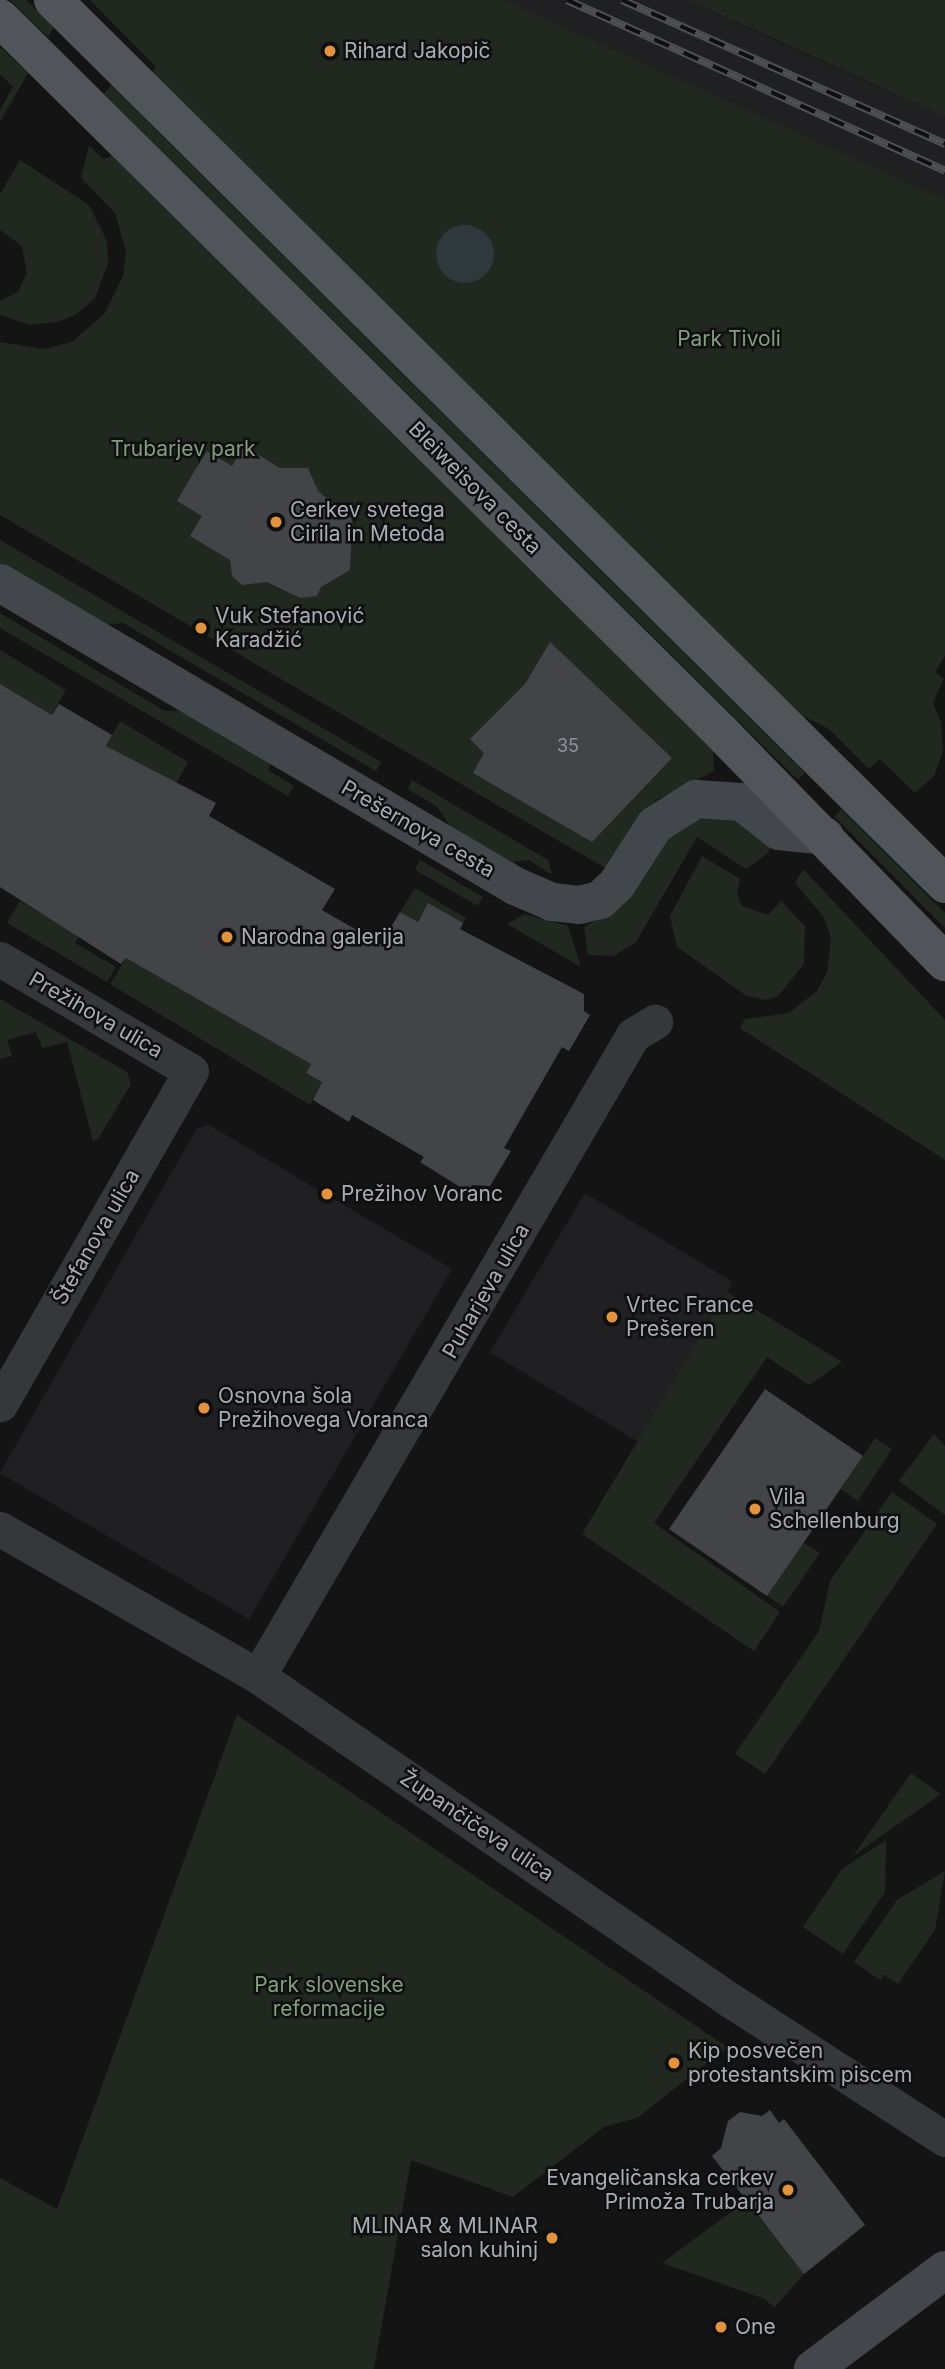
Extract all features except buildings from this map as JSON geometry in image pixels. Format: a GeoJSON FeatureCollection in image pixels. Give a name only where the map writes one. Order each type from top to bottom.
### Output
{"type":"FeatureCollection","features":[{"type":"Feature","properties":{"kind":"main road"},"geometry":{"type":"LineString","coordinates":[[58,5],[945,884]]}},
{"type":"Feature","properties":{"kind":"main road","name":"Bleiweisova cesta"},"geometry":{"type":"LineString","coordinates":[[0,18],[786,818],[825,836],[945,962]]}},
{"type":"Feature","properties":{"kind":"main road","name":"Prešernova cesta"},"geometry":{"type":"LineString","coordinates":[[0,583],[537,897],[570,905],[600,900],[617,884],[655,825],[695,799],[742,802],[786,818]]}},
{"type":"Feature","properties":{"kind":"main road"},"geometry":{"type":"LineString","coordinates":[[813,2369],[945,2270]]}},
{"type":"Feature","properties":{"kind":"street","name":"Prežihova ulica"},"geometry":{"type":"LineString","coordinates":[[0,959],[191,1071]]}},
{"type":"Feature","properties":{"kind":"street","name":"Puharjeva ulica"},"geometry":{"type":"LineString","coordinates":[[258,1675],[633,1035],[655,1022]]}},
{"type":"Feature","properties":{"kind":"street","name":"Štefanova ulica"},"geometry":{"type":"LineString","coordinates":[[0,1404],[191,1071]]}},
{"type":"Feature","properties":{"kind":"street","name":"Župančičeva ulica"},"geometry":{"type":"LineString","coordinates":[[0,1529],[258,1675],[730,2000],[945,2139]]}},
{"type":"Feature","properties":{"kind":"shaded area"},"geometry":{"type":"Polygon","coordinates":[[[504,0],[687,0],[945,117],[945,199],[504,0]]]}},
{"type":"Feature","properties":{"kind":"shaded area"},"geometry":{"type":"Polygon","coordinates":[[[459,225],[471,225],[486,233],[494,248],[494,260],[486,275],[471,283],[459,283],[444,275],[436,260],[436,248],[444,233],[459,225]]]}},
{"type":"Feature","properties":{"kind":"shaded area","name":"Osnovna šola Prežihovega Voranca"},"geometry":{"type":"Polygon","coordinates":[[[209,1125],[452,1269],[249,1619],[0,1473],[197,1128],[209,1125]]]}},
{"type":"Feature","properties":{"kind":"shaded area","name":"Vrtec France Prešeren"},"geometry":{"type":"Polygon","coordinates":[[[585,1193],[733,1282],[638,1442],[490,1352],[585,1193]]]}},
{"type":"Feature","properties":{"kind":"green space"},"geometry":{"type":"Polygon","coordinates":[[[10,0],[26,0],[54,27],[48,37],[10,0]]]}},
{"type":"Feature","properties":{"kind":"green space","name":"Park Tivoli"},"geometry":{"type":"Polygon","coordinates":[[[90,0],[504,0],[945,199],[945,656],[935,672],[944,678],[933,703],[941,722],[943,751],[934,776],[915,793],[880,759],[869,769],[829,729],[803,716],[152,72],[156,67],[90,0]]]}},
{"type":"Feature","properties":{"kind":"green space"},"geometry":{"type":"Polygon","coordinates":[[[687,0],[945,0],[945,117],[797,49],[687,0]]]}},
{"type":"Feature","properties":{"kind":"green space"},"geometry":{"type":"Polygon","coordinates":[[[0,47],[28,73],[0,122],[0,110],[13,87],[0,74],[0,47]]]}},
{"type":"Feature","properties":{"kind":"green space"},"geometry":{"type":"Polygon","coordinates":[[[111,85],[805,773],[798,780],[104,94],[111,85]]]}},
{"type":"Feature","properties":{"kind":"green space","name":"Trubarjev park"},"geometry":{"type":"Polygon","coordinates":[[[89,145],[103,159],[112,156],[713,751],[714,771],[656,800],[607,869],[0,515],[0,342],[43,349],[72,342],[105,313],[123,276],[126,251],[115,213],[81,178],[89,145]]]}},
{"type":"Feature","properties":{"kind":"green space"},"geometry":{"type":"Polygon","coordinates":[[[20,160],[89,205],[107,241],[108,264],[95,298],[77,314],[57,322],[29,325],[0,315],[0,301],[18,292],[27,273],[22,246],[0,230],[0,194],[20,160]]]}},
{"type":"Feature","properties":{"kind":"green space"},"geometry":{"type":"Polygon","coordinates":[[[0,540],[381,762],[376,771],[123,623],[102,625],[0,565],[0,540]]]}},
{"type":"Feature","properties":{"kind":"green space"},"geometry":{"type":"Polygon","coordinates":[[[0,613],[165,711],[189,710],[273,760],[268,770],[294,786],[288,796],[0,628],[0,613]]]}},
{"type":"Feature","properties":{"kind":"green space"},"geometry":{"type":"Polygon","coordinates":[[[0,650],[66,690],[52,715],[0,684],[0,650]]]}},
{"type":"Feature","properties":{"kind":"green space"},"geometry":{"type":"Polygon","coordinates":[[[120,721],[188,762],[175,786],[106,746],[120,721]]]}},
{"type":"Feature","properties":{"kind":"green space"},"geometry":{"type":"Polygon","coordinates":[[[412,780],[548,860],[552,875],[529,860],[509,862],[451,827],[437,807],[408,789],[412,780]]]}},
{"type":"Feature","properties":{"kind":"green space"},"geometry":{"type":"Polygon","coordinates":[[[841,809],[945,913],[945,928],[835,817],[841,809]]]}},
{"type":"Feature","properties":{"kind":"green space"},"geometry":{"type":"Polygon","coordinates":[[[720,813],[775,841],[767,854],[746,869],[697,837],[636,942],[614,956],[588,955],[584,927],[620,907],[676,825],[720,813]]]}},
{"type":"Feature","properties":{"kind":"green space"},"geometry":{"type":"Polygon","coordinates":[[[702,856],[740,879],[737,894],[742,906],[768,915],[781,901],[805,926],[804,964],[778,996],[766,1000],[747,996],[677,947],[670,916],[702,856]]]}},
{"type":"Feature","properties":{"kind":"green space"},"geometry":{"type":"Polygon","coordinates":[[[420,860],[483,897],[478,906],[415,870],[420,860]]]}},
{"type":"Feature","properties":{"kind":"green space"},"geometry":{"type":"Polygon","coordinates":[[[803,869],[945,1020],[945,1160],[740,1028],[745,1019],[789,1013],[817,991],[827,972],[831,938],[823,916],[795,883],[803,869]]]}},
{"type":"Feature","properties":{"kind":"green space"},"geometry":{"type":"Polygon","coordinates":[[[415,888],[466,918],[460,930],[425,910],[417,922],[400,912],[415,888]]]}},
{"type":"Feature","properties":{"kind":"green space"},"geometry":{"type":"Polygon","coordinates":[[[20,901],[79,936],[75,943],[116,967],[107,982],[7,923],[20,901]]]}},
{"type":"Feature","properties":{"kind":"green space"},"geometry":{"type":"Polygon","coordinates":[[[524,914],[568,926],[581,967],[507,924],[524,914]]]}},
{"type":"Feature","properties":{"kind":"green space"},"geometry":{"type":"Polygon","coordinates":[[[126,958],[311,1064],[306,1073],[322,1082],[310,1105],[110,984],[126,958]]]}},
{"type":"Feature","properties":{"kind":"green space"},"geometry":{"type":"Polygon","coordinates":[[[0,999],[127,1072],[131,1084],[98,1139],[93,1141],[67,1042],[42,1048],[36,1032],[7,1040],[12,1056],[0,1059],[0,999]]]}},
{"type":"Feature","properties":{"kind":"green space"},"geometry":{"type":"Polygon","coordinates":[[[727,1292],[842,1362],[809,1385],[767,1357],[654,1523],[780,1612],[754,1651],[582,1534],[727,1292]]]}},
{"type":"Feature","properties":{"kind":"green space"},"geometry":{"type":"Polygon","coordinates":[[[934,1434],[945,1446],[945,1515],[899,1481],[934,1434]]]}},
{"type":"Feature","properties":{"kind":"green space"},"geometry":{"type":"Polygon","coordinates":[[[875,1438],[892,1449],[858,1501],[841,1489],[875,1438]]]}},
{"type":"Feature","properties":{"kind":"green space"},"geometry":{"type":"Polygon","coordinates":[[[892,1492],[937,1524],[765,1774],[735,1754],[819,1631],[830,1581],[892,1492]]]}},
{"type":"Feature","properties":{"kind":"green space"},"geometry":{"type":"Polygon","coordinates":[[[803,1542],[820,1553],[783,1607],[767,1596],[803,1542]]]}},
{"type":"Feature","properties":{"kind":"green space","name":"Park slovenske reformacije"},"geometry":{"type":"Polygon","coordinates":[[[237,1715],[727,2047],[637,2118],[604,2127],[513,2197],[411,2160],[374,2369],[0,2369],[0,2178],[57,2209],[237,1715]]]}},
{"type":"Feature","properties":{"kind":"green space"},"geometry":{"type":"Polygon","coordinates":[[[911,1773],[941,1794],[853,1856],[911,1773]]]}},
{"type":"Feature","properties":{"kind":"green space"},"geometry":{"type":"Polygon","coordinates":[[[886,1840],[885,1892],[843,1954],[803,1927],[842,1869],[886,1840]]]}},
{"type":"Feature","properties":{"kind":"green space"},"geometry":{"type":"Polygon","coordinates":[[[945,1871],[935,1930],[898,1984],[884,1975],[880,1980],[854,1962],[897,1900],[945,1871]]]}},
{"type":"Feature","properties":{"kind":"green space"},"geometry":{"type":"Polygon","coordinates":[[[746,2201],[804,2274],[774,2308],[765,2299],[662,2263],[746,2201]]]}},
{"type":"Feature","properties":{"kind":"railway"},"geometry":{"type":"LineString","coordinates":[[567,0],[945,171]]}},
{"type":"Feature","properties":{"kind":"railway"},"geometry":{"type":"LineString","coordinates":[[622,0],[945,144]]}},
{"type":"Feature","properties":{"kind":"place","name":"Rihard Jakopič"},"geometry":{"type":"Point","coordinates":[330,51]}},
{"type":"Feature","properties":{"kind":"place","name":"Cerkev svetega Cirila in Metoda"},"geometry":{"type":"Point","coordinates":[276,522]}},
{"type":"Feature","properties":{"kind":"place","name":"Vuk Stefanović Karadžić"},"geometry":{"type":"Point","coordinates":[201,628]}},
{"type":"Feature","properties":{"kind":"place","name":"Narodna galerija"},"geometry":{"type":"Point","coordinates":[227,937]}},
{"type":"Feature","properties":{"kind":"place","name":"Prežihov Voranc"},"geometry":{"type":"Point","coordinates":[327,1194]}},
{"type":"Feature","properties":{"kind":"place","name":"Vrtec France Prešeren"},"geometry":{"type":"Point","coordinates":[612,1317]}},
{"type":"Feature","properties":{"kind":"place","name":"Osnovna šola Prežihovega Voranca"},"geometry":{"type":"Point","coordinates":[204,1408]}},
{"type":"Feature","properties":{"kind":"place","name":"Vila Schellenburg"},"geometry":{"type":"Point","coordinates":[755,1509]}},
{"type":"Feature","properties":{"kind":"place","name":"Kip posvečen protestantskim piscem"},"geometry":{"type":"Point","coordinates":[674,2063]}},
{"type":"Feature","properties":{"kind":"place","name":"Evangeličanska cerkev Primoža Trubarja"},"geometry":{"type":"Point","coordinates":[788,2190]}},
{"type":"Feature","properties":{"kind":"place","name":"MLINAR & MLINAR salon kuhinj"},"geometry":{"type":"Point","coordinates":[552,2238]}},
{"type":"Feature","properties":{"kind":"place","name":"One"},"geometry":{"type":"Point","coordinates":[721,2327]}}]}
